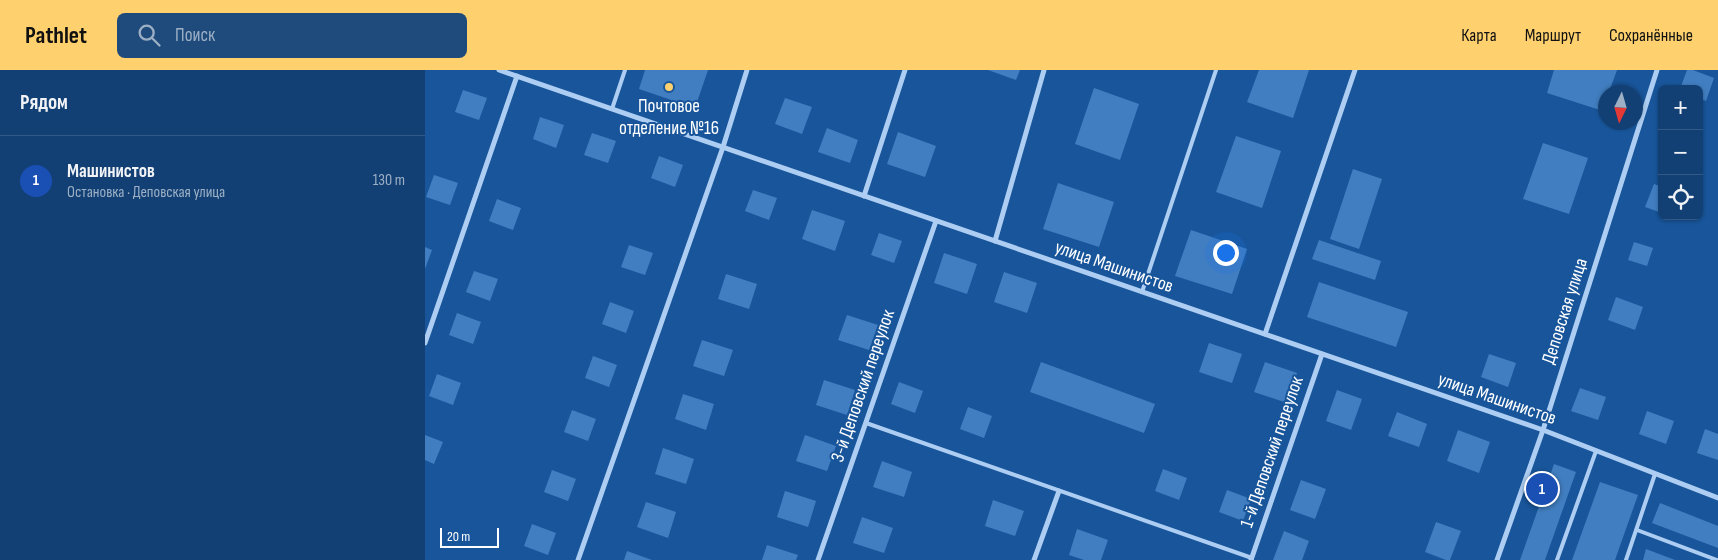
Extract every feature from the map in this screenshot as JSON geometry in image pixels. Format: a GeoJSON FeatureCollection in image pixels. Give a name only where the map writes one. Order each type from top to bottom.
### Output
{"type":"FeatureCollection","features":[{"type":"Feature","properties":{"kind":"street","name":"улица Машинистов"},"geometry":{"type":"LineString","coordinates":[[499,70],[1543,430],[1718,498]]}},
{"type":"Feature","properties":{"kind":"street"},"geometry":{"type":"LineString","coordinates":[[579,560],[723,147],[747,70]]}},
{"type":"Feature","properties":{"kind":"street"},"geometry":{"type":"LineString","coordinates":[[864,196],[905,70]]}},
{"type":"Feature","properties":{"kind":"street"},"geometry":{"type":"LineString","coordinates":[[995,241],[1044,70]]}},
{"type":"Feature","properties":{"kind":"street"},"geometry":{"type":"LineString","coordinates":[[1265,334],[1355,70]]}},
{"type":"Feature","properties":{"kind":"street","name":"Деповская улица"},"geometry":{"type":"LineString","coordinates":[[1497,560],[1543,430],[1657,70]]}},
{"type":"Feature","properties":{"kind":"street"},"geometry":{"type":"LineString","coordinates":[[425,343],[517,76]]}},
{"type":"Feature","properties":{"kind":"street","name":"3-й Деповский переулок"},"geometry":{"type":"LineString","coordinates":[[818,560],[936,221]]}},
{"type":"Feature","properties":{"kind":"street","name":"1-й Деповский переулок"},"geometry":{"type":"LineString","coordinates":[[1251,559],[1322,354]]}},
{"type":"Feature","properties":{"kind":"street"},"geometry":{"type":"LineString","coordinates":[[1034,560],[1059,491]]}},
{"type":"Feature","properties":{"kind":"lane"},"geometry":{"type":"LineString","coordinates":[[612,109],[625,70]]}},
{"type":"Feature","properties":{"kind":"lane"},"geometry":{"type":"LineString","coordinates":[[1142,292],[1216,70]]}},
{"type":"Feature","properties":{"kind":"lane"},"geometry":{"type":"LineString","coordinates":[[866,423],[1251,559]]}},
{"type":"Feature","properties":{"kind":"lane"},"geometry":{"type":"LineString","coordinates":[[1557,560],[1596,451]]}},
{"type":"Feature","properties":{"kind":"lane"},"geometry":{"type":"LineString","coordinates":[[1626,560],[1655,474]]}},
{"type":"Feature","properties":{"kind":"lane"},"geometry":{"type":"LineString","coordinates":[[1637,530],[1717,560]]}},
{"type":"Feature","properties":{"kind":"lane"},"geometry":{"type":"LineString","coordinates":[[1698,560],[1700,554]]}},
{"type":"Feature","properties":{"kind":"building"},"geometry":{"type":"Polygon","coordinates":[[[645,70],[708,70],[695,108],[639,89],[645,70]]]}},
{"type":"Feature","properties":{"kind":"building"},"geometry":{"type":"Polygon","coordinates":[[[988,70],[1020,70],[1016,80],[988,70]]]}},
{"type":"Feature","properties":{"kind":"building"},"geometry":{"type":"Polygon","coordinates":[[[1259,70],[1309,70],[1293,118],[1247,102],[1259,70]]]}},
{"type":"Feature","properties":{"kind":"building"},"geometry":{"type":"Polygon","coordinates":[[[1554,70],[1617,70],[1612,85],[1598,85],[1598,109],[1547,93],[1554,70]]]}},
{"type":"Feature","properties":{"kind":"building"},"geometry":{"type":"Polygon","coordinates":[[[1687,70],[1693,70],[1714,78],[1706,101],[1703,100],[1703,85],[1681,85],[1687,70]]]}},
{"type":"Feature","properties":{"kind":"building"},"geometry":{"type":"Polygon","coordinates":[[[1094,88],[1139,104],[1120,160],[1075,144],[1094,88]]]}},
{"type":"Feature","properties":{"kind":"building"},"geometry":{"type":"Polygon","coordinates":[[[463,90],[487,98],[479,120],[455,112],[463,90]]]}},
{"type":"Feature","properties":{"kind":"building"},"geometry":{"type":"Polygon","coordinates":[[[785,98],[812,107],[802,134],[775,124],[785,98]]]}},
{"type":"Feature","properties":{"kind":"building"},"geometry":{"type":"Polygon","coordinates":[[[540,117],[564,125],[556,148],[533,139],[540,117]]]}},
{"type":"Feature","properties":{"kind":"building"},"geometry":{"type":"Polygon","coordinates":[[[827,128],[858,140],[850,163],[818,152],[827,128]]]}},
{"type":"Feature","properties":{"kind":"building"},"geometry":{"type":"Polygon","coordinates":[[[898,132],[936,146],[925,177],[887,164],[898,132]]]}},
{"type":"Feature","properties":{"kind":"building"},"geometry":{"type":"Polygon","coordinates":[[[592,133],[616,141],[608,163],[584,155],[592,133]]]}},
{"type":"Feature","properties":{"kind":"building"},"geometry":{"type":"Polygon","coordinates":[[[1236,136],[1281,151],[1262,208],[1216,192],[1236,136]]]}},
{"type":"Feature","properties":{"kind":"building"},"geometry":{"type":"Polygon","coordinates":[[[1543,143],[1588,158],[1569,214],[1523,199],[1543,143]]]}},
{"type":"Feature","properties":{"kind":"building"},"geometry":{"type":"Polygon","coordinates":[[[659,156],[683,165],[675,187],[651,178],[659,156]]]}},
{"type":"Feature","properties":{"kind":"building"},"geometry":{"type":"Polygon","coordinates":[[[1353,169],[1382,179],[1359,249],[1330,239],[1353,169]]]}},
{"type":"Feature","properties":{"kind":"building"},"geometry":{"type":"Polygon","coordinates":[[[434,175],[458,183],[450,205],[426,197],[434,175]]]}},
{"type":"Feature","properties":{"kind":"building"},"geometry":{"type":"Polygon","coordinates":[[[1058,183],[1114,202],[1099,247],[1043,229],[1058,183]]]}},
{"type":"Feature","properties":{"kind":"building"},"geometry":{"type":"Polygon","coordinates":[[[1654,184],[1658,186],[1658,212],[1645,207],[1654,184]]]}},
{"type":"Feature","properties":{"kind":"building"},"geometry":{"type":"Polygon","coordinates":[[[753,190],[777,198],[769,220],[745,211],[753,190]]]}},
{"type":"Feature","properties":{"kind":"building"},"geometry":{"type":"Polygon","coordinates":[[[497,199],[521,208],[513,230],[489,221],[497,199]]]}},
{"type":"Feature","properties":{"kind":"building"},"geometry":{"type":"Polygon","coordinates":[[[812,210],[845,221],[835,251],[802,239],[812,210]]]}},
{"type":"Feature","properties":{"kind":"building"},"geometry":{"type":"Polygon","coordinates":[[[1191,230],[1247,249],[1232,294],[1175,276],[1191,230]]]}},
{"type":"Feature","properties":{"kind":"building"},"geometry":{"type":"Polygon","coordinates":[[[879,233],[902,241],[894,263],[871,255],[879,233]]]}},
{"type":"Feature","properties":{"kind":"building"},"geometry":{"type":"Polygon","coordinates":[[[1319,240],[1381,261],[1375,280],[1312,259],[1319,240]]]}},
{"type":"Feature","properties":{"kind":"building"},"geometry":{"type":"Polygon","coordinates":[[[1634,242],[1653,248],[1647,266],[1628,260],[1634,242]]]}},
{"type":"Feature","properties":{"kind":"building"},"geometry":{"type":"Polygon","coordinates":[[[629,245],[653,253],[645,275],[621,267],[629,245]]]}},
{"type":"Feature","properties":{"kind":"building"},"geometry":{"type":"Polygon","coordinates":[[[425,247],[432,250],[425,269],[425,247]]]}},
{"type":"Feature","properties":{"kind":"building"},"geometry":{"type":"Polygon","coordinates":[[[944,253],[977,264],[967,294],[934,283],[944,253]]]}},
{"type":"Feature","properties":{"kind":"building"},"geometry":{"type":"Polygon","coordinates":[[[474,271],[498,279],[490,301],[466,292],[474,271]]]}},
{"type":"Feature","properties":{"kind":"building"},"geometry":{"type":"Polygon","coordinates":[[[1004,272],[1037,283],[1027,313],[994,302],[1004,272]]]}},
{"type":"Feature","properties":{"kind":"building"},"geometry":{"type":"Polygon","coordinates":[[[726,274],[757,284],[749,309],[718,299],[726,274]]]}},
{"type":"Feature","properties":{"kind":"building"},"geometry":{"type":"Polygon","coordinates":[[[1319,282],[1408,312],[1396,347],[1307,317],[1319,282]]]}},
{"type":"Feature","properties":{"kind":"building"},"geometry":{"type":"Polygon","coordinates":[[[1616,297],[1643,307],[1635,330],[1608,320],[1616,297]]]}},
{"type":"Feature","properties":{"kind":"building"},"geometry":{"type":"Polygon","coordinates":[[[610,302],[634,311],[626,333],[602,324],[610,302]]]}},
{"type":"Feature","properties":{"kind":"building"},"geometry":{"type":"Polygon","coordinates":[[[457,313],[481,322],[473,344],[449,335],[457,313]]]}},
{"type":"Feature","properties":{"kind":"building"},"geometry":{"type":"Polygon","coordinates":[[[847,315],[878,325],[869,350],[838,340],[847,315]]]}},
{"type":"Feature","properties":{"kind":"building"},"geometry":{"type":"Polygon","coordinates":[[[702,340],[733,350],[724,376],[693,366],[702,340]]]}},
{"type":"Feature","properties":{"kind":"building"},"geometry":{"type":"Polygon","coordinates":[[[1209,343],[1242,354],[1232,383],[1199,372],[1209,343]]]}},
{"type":"Feature","properties":{"kind":"building"},"geometry":{"type":"Polygon","coordinates":[[[1489,354],[1516,363],[1508,387],[1481,377],[1489,354]]]}},
{"type":"Feature","properties":{"kind":"building"},"geometry":{"type":"Polygon","coordinates":[[[593,356],[617,365],[609,387],[585,378],[593,356]]]}},
{"type":"Feature","properties":{"kind":"building"},"geometry":{"type":"Polygon","coordinates":[[[1041,362],[1155,404],[1144,433],[1030,392],[1041,362]]]}},
{"type":"Feature","properties":{"kind":"building"},"geometry":{"type":"Polygon","coordinates":[[[1265,362],[1297,373],[1287,403],[1254,392],[1265,362]]]}},
{"type":"Feature","properties":{"kind":"building"},"geometry":{"type":"Polygon","coordinates":[[[437,374],[461,383],[453,405],[429,396],[437,374]]]}},
{"type":"Feature","properties":{"kind":"building"},"geometry":{"type":"Polygon","coordinates":[[[824,380],[855,390],[847,415],[816,405],[824,380]]]}},
{"type":"Feature","properties":{"kind":"building"},"geometry":{"type":"Polygon","coordinates":[[[899,382],[923,391],[915,413],[891,404],[899,382]]]}},
{"type":"Feature","properties":{"kind":"building"},"geometry":{"type":"Polygon","coordinates":[[[1580,388],[1606,397],[1598,420],[1571,411],[1580,388]]]}},
{"type":"Feature","properties":{"kind":"building"},"geometry":{"type":"Polygon","coordinates":[[[1337,390],[1362,399],[1351,430],[1326,421],[1337,390]]]}},
{"type":"Feature","properties":{"kind":"building"},"geometry":{"type":"Polygon","coordinates":[[[683,394],[714,404],[706,430],[675,419],[683,394]]]}},
{"type":"Feature","properties":{"kind":"building"},"geometry":{"type":"Polygon","coordinates":[[[968,407],[992,416],[984,438],[960,429],[968,407]]]}},
{"type":"Feature","properties":{"kind":"building"},"geometry":{"type":"Polygon","coordinates":[[[572,410],[596,419],[588,441],[564,432],[572,410]]]}},
{"type":"Feature","properties":{"kind":"building"},"geometry":{"type":"Polygon","coordinates":[[[1647,411],[1674,421],[1666,444],[1639,434],[1647,411]]]}},
{"type":"Feature","properties":{"kind":"building"},"geometry":{"type":"Polygon","coordinates":[[[1397,412],[1427,424],[1419,447],[1388,436],[1397,412]]]}},
{"type":"Feature","properties":{"kind":"building"},"geometry":{"type":"Polygon","coordinates":[[[1705,429],[1718,434],[1718,460],[1697,453],[1705,429]]]}},
{"type":"Feature","properties":{"kind":"building"},"geometry":{"type":"Polygon","coordinates":[[[1458,430],[1490,442],[1479,473],[1447,461],[1458,430]]]}},
{"type":"Feature","properties":{"kind":"building"},"geometry":{"type":"Polygon","coordinates":[[[425,435],[443,442],[434,464],[425,460],[425,435]]]}},
{"type":"Feature","properties":{"kind":"building"},"geometry":{"type":"Polygon","coordinates":[[[805,435],[836,446],[827,471],[796,461],[805,435]]]}},
{"type":"Feature","properties":{"kind":"building"},"geometry":{"type":"Polygon","coordinates":[[[663,448],[694,459],[686,484],[655,474],[663,448]]]}},
{"type":"Feature","properties":{"kind":"building"},"geometry":{"type":"Polygon","coordinates":[[[882,461],[912,472],[904,497],[873,487],[882,461]]]}},
{"type":"Feature","properties":{"kind":"building"},"geometry":{"type":"Polygon","coordinates":[[[1554,464],[1576,472],[1545,560],[1520,560],[1554,464]]]}},
{"type":"Feature","properties":{"kind":"building"},"geometry":{"type":"Polygon","coordinates":[[[1163,469],[1187,478],[1179,500],[1155,491],[1163,469]]]}},
{"type":"Feature","properties":{"kind":"building"},"geometry":{"type":"Polygon","coordinates":[[[552,470],[576,479],[568,501],[544,492],[552,470]]]}},
{"type":"Feature","properties":{"kind":"building"},"geometry":{"type":"Polygon","coordinates":[[[1301,480],[1326,489],[1315,519],[1290,510],[1301,480]]]}},
{"type":"Feature","properties":{"kind":"building"},"geometry":{"type":"Polygon","coordinates":[[[1600,482],[1638,495],[1615,560],[1572,560],[1600,482]]]}},
{"type":"Feature","properties":{"kind":"building"},"geometry":{"type":"Polygon","coordinates":[[[1227,490],[1251,499],[1243,521],[1219,512],[1227,490]]]}},
{"type":"Feature","properties":{"kind":"building"},"geometry":{"type":"Polygon","coordinates":[[[785,491],[816,501],[808,527],[777,517],[785,491]]]}},
{"type":"Feature","properties":{"kind":"building"},"geometry":{"type":"Polygon","coordinates":[[[993,500],[1024,511],[1015,536],[985,526],[993,500]]]}},
{"type":"Feature","properties":{"kind":"building"},"geometry":{"type":"Polygon","coordinates":[[[646,502],[676,512],[668,538],[637,527],[646,502]]]}},
{"type":"Feature","properties":{"kind":"building"},"geometry":{"type":"Polygon","coordinates":[[[1660,503],[1718,526],[1718,548],[1652,523],[1660,503]]]}},
{"type":"Feature","properties":{"kind":"building"},"geometry":{"type":"Polygon","coordinates":[[[862,517],[893,528],[884,553],[853,543],[862,517]]]}},
{"type":"Feature","properties":{"kind":"building"},"geometry":{"type":"Polygon","coordinates":[[[1436,522],[1461,531],[1450,560],[1425,552],[1436,522]]]}},
{"type":"Feature","properties":{"kind":"building"},"geometry":{"type":"Polygon","coordinates":[[[532,524],[556,533],[548,555],[524,546],[532,524]]]}},
{"type":"Feature","properties":{"kind":"building"},"geometry":{"type":"Polygon","coordinates":[[[1077,529],[1108,540],[1101,560],[1084,560],[1069,555],[1077,529]]]}},
{"type":"Feature","properties":{"kind":"building"},"geometry":{"type":"Polygon","coordinates":[[[1284,531],[1309,541],[1302,560],[1273,560],[1284,531]]]}},
{"type":"Feature","properties":{"kind":"building"},"geometry":{"type":"Polygon","coordinates":[[[767,545],[798,555],[796,560],[762,560],[767,545]]]}},
{"type":"Feature","properties":{"kind":"building"},"geometry":{"type":"Polygon","coordinates":[[[1646,549],[1675,560],[1643,560],[1646,549]]]}},
{"type":"Feature","properties":{"kind":"building"},"geometry":{"type":"Polygon","coordinates":[[[627,551],[652,560],[624,560],[627,551]]]}},
{"type":"Feature","properties":{"kind":"place","name":"Почтовое отделение №16"},"geometry":{"type":"Point","coordinates":[669,87]}},
{"type":"Feature","properties":{"kind":"place","name":"Машинистов"},"geometry":{"type":"Point","coordinates":[1542,489]}}]}
